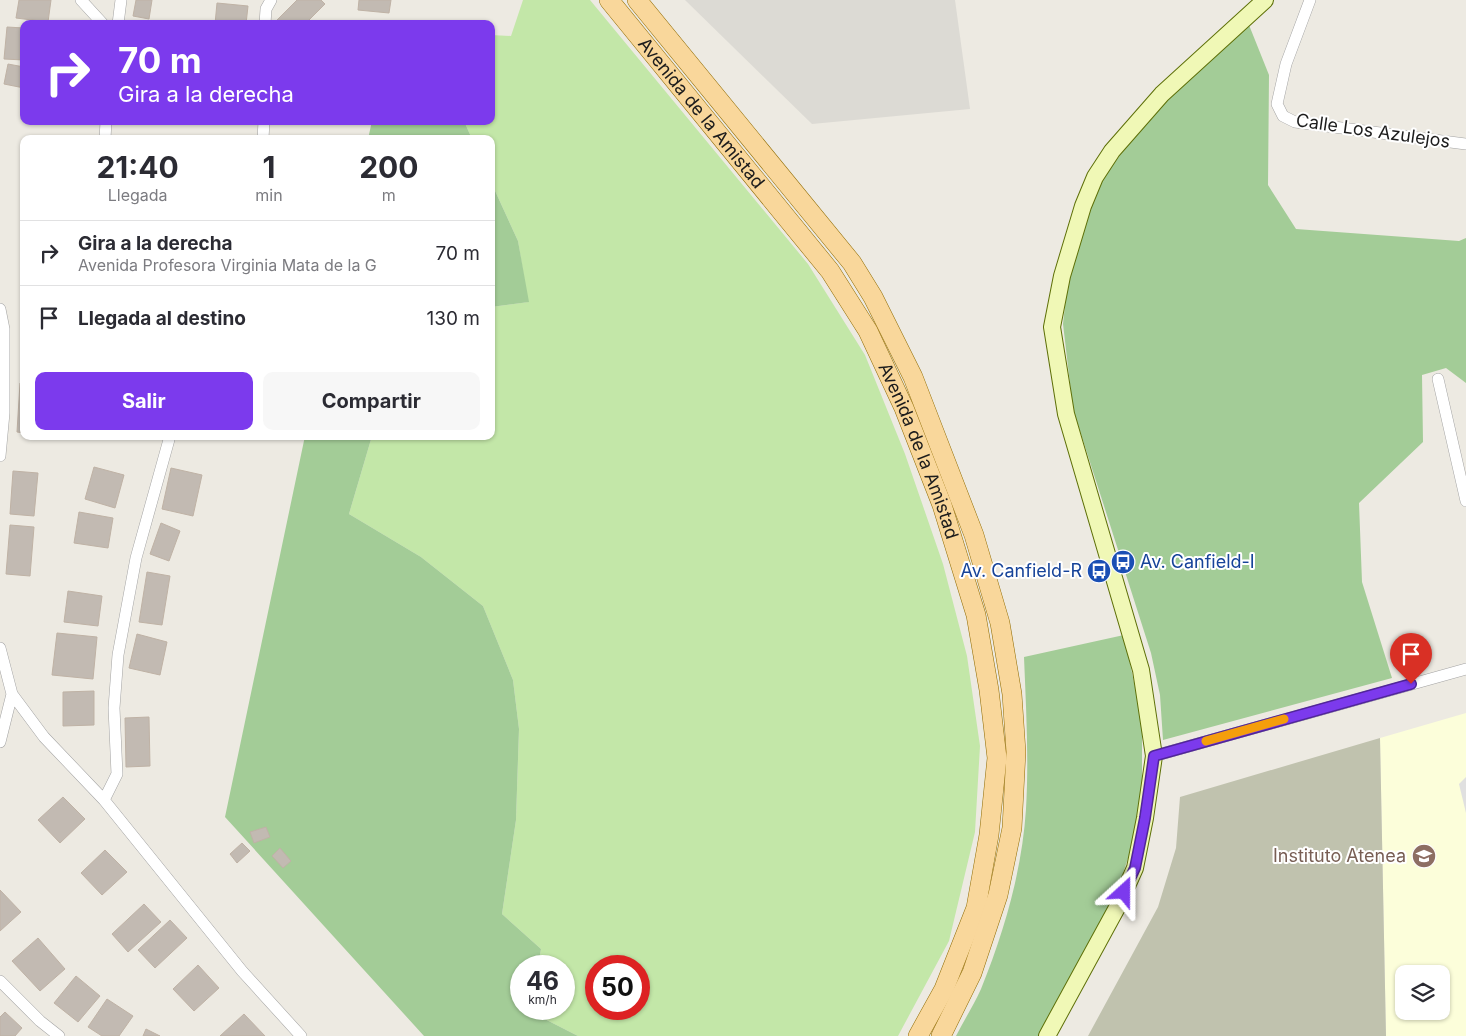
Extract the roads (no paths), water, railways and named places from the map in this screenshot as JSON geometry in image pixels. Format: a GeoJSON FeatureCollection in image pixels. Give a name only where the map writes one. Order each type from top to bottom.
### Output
{"type":"FeatureCollection","features":[{"type":"Feature","properties":{"kind":"main road","name":"Avenida de la Amistad"},"geometry":{"type":"LineString","coordinates":[[608,0],[830,271],[868,331],[904,408],[942,505],[976,615],[989,690],[997,758],[989,835],[976,908],[944,989],[918,1036]]}},
{"type":"Feature","properties":{"kind":"main road","name":"Avenida de la Amistad"},"geometry":{"type":"LineString","coordinates":[[637,0],[852,263],[873,297],[913,377],[974,535],[998,615],[1012,694],[1016,752],[1012,828],[998,895],[972,973],[941,1036]]}},
{"type":"Feature","properties":{"kind":"main road"},"geometry":{"type":"LineString","coordinates":[[1047,1036],[1119,904],[1135,868],[1154,756],[1141,670],[1066,414],[1052,327],[1062,276],[1083,206],[1095,177],[1112,151],[1162,94],[1265,0]]}},
{"type":"Feature","properties":{"kind":"street"},"geometry":{"type":"LineString","coordinates":[[81,0],[99,20]]}},
{"type":"Feature","properties":{"kind":"street"},"geometry":{"type":"LineString","coordinates":[[118,20],[121,0]]}},
{"type":"Feature","properties":{"kind":"street"},"geometry":{"type":"LineString","coordinates":[[265,20],[266,9],[271,0]]}},
{"type":"Feature","properties":{"kind":"street","name":"Calle Los Azulejos"},"geometry":{"type":"LineString","coordinates":[[1310,0],[1286,64],[1277,104],[1283,116],[1295,122],[1466,144]]}},
{"type":"Feature","properties":{"kind":"street"},"geometry":{"type":"LineString","coordinates":[[0,310],[4,329],[4,413],[0,456]]}},
{"type":"Feature","properties":{"kind":"street"},"geometry":{"type":"LineString","coordinates":[[1438,379],[1466,501]]}},
{"type":"Feature","properties":{"kind":"street"},"geometry":{"type":"LineString","coordinates":[[104,800],[117,774],[114,708],[118,655],[136,558],[169,440]]}},
{"type":"Feature","properties":{"kind":"street"},"geometry":{"type":"LineString","coordinates":[[0,648],[12,694],[44,737],[104,800],[242,971],[301,1036]]}},
{"type":"Feature","properties":{"kind":"street"},"geometry":{"type":"LineString","coordinates":[[1154,756],[1466,669]]}},
{"type":"Feature","properties":{"kind":"street"},"geometry":{"type":"LineString","coordinates":[[0,742],[12,694]]}},
{"type":"Feature","properties":{"kind":"street"},"geometry":{"type":"LineString","coordinates":[[0,980],[40,1021],[59,1036]]}},
{"type":"Feature","properties":{"kind":"place","name":"Av. Canfield-I"},"geometry":{"type":"Point","coordinates":[1123,562]}},
{"type":"Feature","properties":{"kind":"place","name":"Av. Canfield-R"},"geometry":{"type":"Point","coordinates":[1099,571]}},
{"type":"Feature","properties":{"kind":"place","name":"Instituto Atenea"},"geometry":{"type":"Point","coordinates":[1424,856]}}]}
